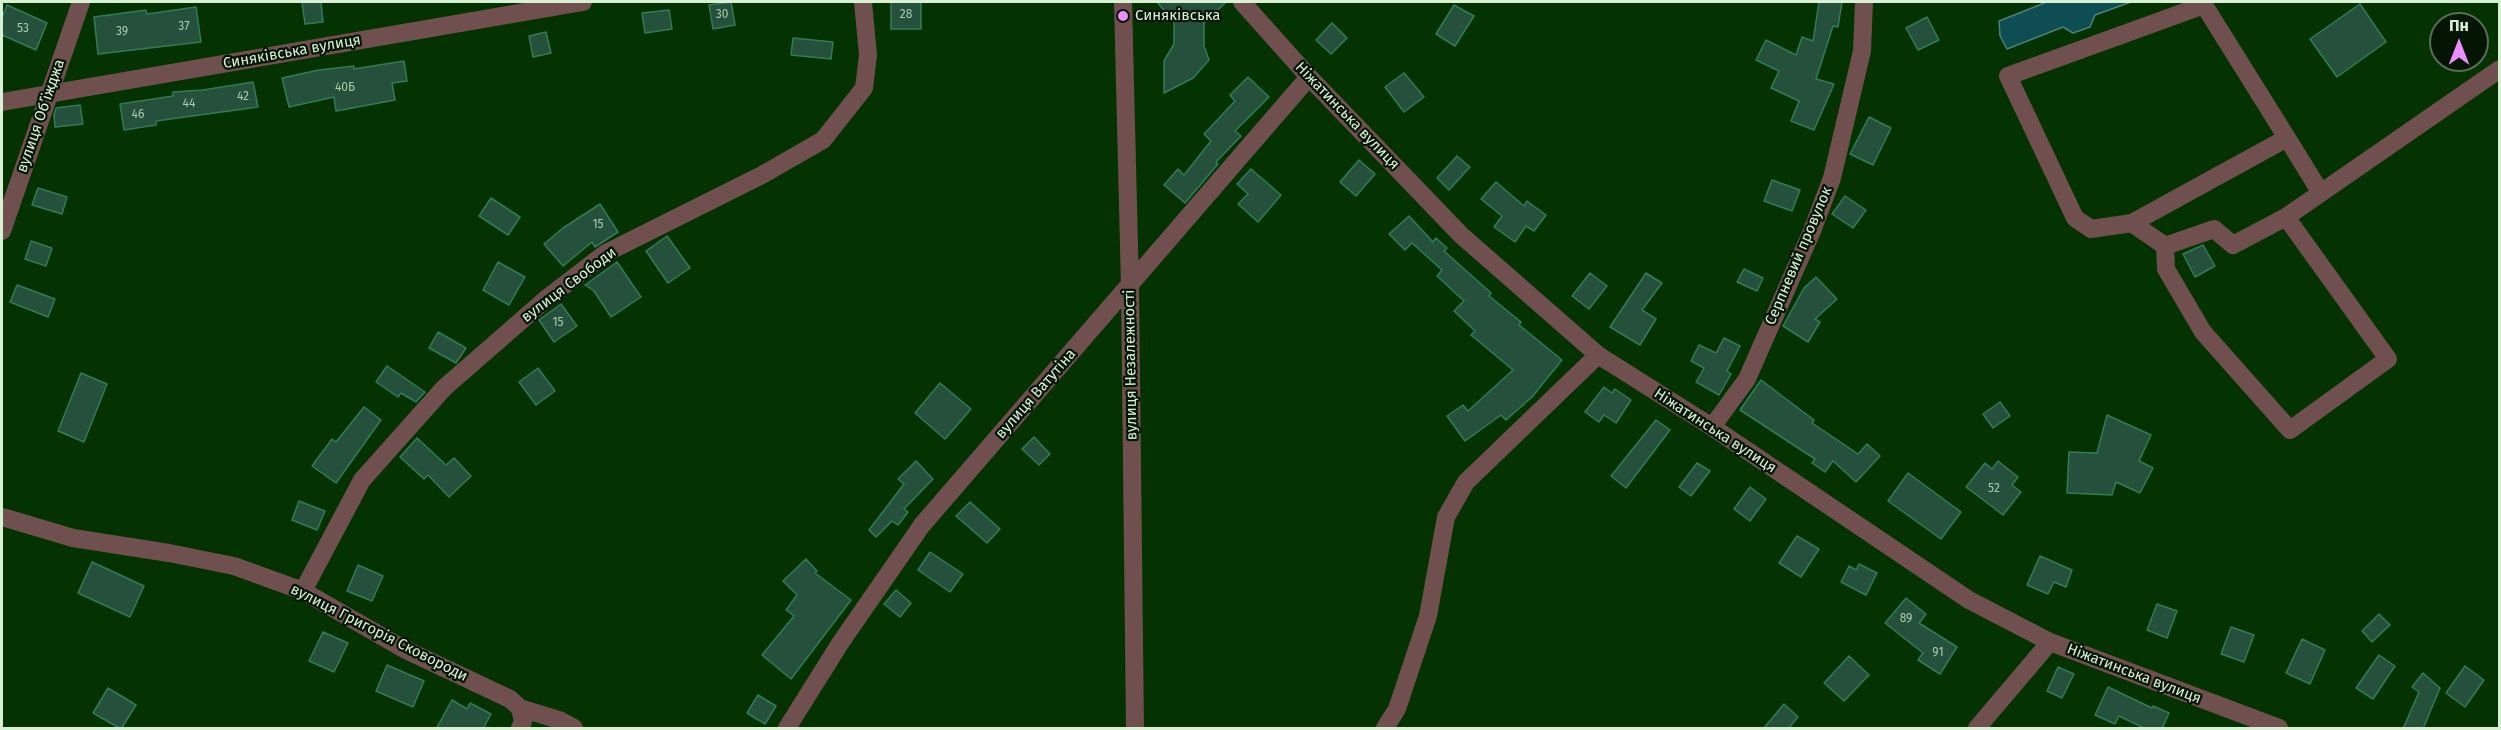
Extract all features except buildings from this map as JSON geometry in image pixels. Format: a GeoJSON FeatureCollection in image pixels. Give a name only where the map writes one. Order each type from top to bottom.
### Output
{"type":"FeatureCollection","features":[{"type":"Feature","properties":{"kind":"street","name":"вулиця Обʼїжджа"},"geometry":{"type":"LineString","coordinates":[[2,231],[81,2]]}},
{"type":"Feature","properties":{"kind":"street","name":"Синяківська вулиця"},"geometry":{"type":"LineString","coordinates":[[2,102],[583,2]]}},
{"type":"Feature","properties":{"kind":"street","name":"вулиця Свободи"},"geometry":{"type":"LineString","coordinates":[[303,591],[362,480],[444,388],[546,299],[606,253],[762,175],[823,140],[864,88],[867,55],[863,2]]}},
{"type":"Feature","properties":{"kind":"street","name":"вулиця Незалежності"},"geometry":{"type":"LineString","coordinates":[[1123,2],[1130,287],[1135,729]]}},
{"type":"Feature","properties":{"kind":"street","name":"Ніжатинська вулиця"},"geometry":{"type":"LineString","coordinates":[[1242,2],[1309,77],[1461,235],[1598,355],[1712,427],[1969,600],[2050,642],[2279,729]]}},
{"type":"Feature","properties":{"kind":"street","name":"Серпневий провулок"},"geometry":{"type":"LineString","coordinates":[[1712,427],[1746,379],[1812,231],[1832,178],[1862,51],[1864,2]]}},
{"type":"Feature","properties":{"kind":"street"},"geometry":{"type":"LineString","coordinates":[[2287,138],[2132,223],[2091,229],[2075,218],[2008,76],[2204,4],[2287,138],[2321,193]]}},
{"type":"Feature","properties":{"kind":"street"},"geometry":{"type":"LineString","coordinates":[[2165,246],[2214,229],[2233,245],[2286,217],[2499,69]]}},
{"type":"Feature","properties":{"kind":"street","name":"вулиця Ватутіна"},"geometry":{"type":"LineString","coordinates":[[787,729],[841,642],[922,525],[1130,287],[1309,77]]}},
{"type":"Feature","properties":{"kind":"street"},"geometry":{"type":"LineString","coordinates":[[2165,246],[2166,269],[2203,332],[2290,430],[2388,359],[2286,217]]}},
{"type":"Feature","properties":{"kind":"street"},"geometry":{"type":"LineString","coordinates":[[2132,223],[2165,246]]}},
{"type":"Feature","properties":{"kind":"street"},"geometry":{"type":"LineString","coordinates":[[1385,729],[1397,709],[1428,615],[1446,517],[1466,482],[1598,355]]}},
{"type":"Feature","properties":{"kind":"street","name":"вулиця Григорія Сковороди"},"geometry":{"type":"LineString","coordinates":[[2,517],[73,538],[234,566],[303,591],[404,649],[510,699],[520,708],[559,720],[574,729]]}},
{"type":"Feature","properties":{"kind":"street"},"geometry":{"type":"LineString","coordinates":[[1977,729],[2050,642]]}},
{"type":"Feature","properties":{"kind":"street"},"geometry":{"type":"LineString","coordinates":[[520,708],[523,722],[520,729]]}},
{"type":"Feature","properties":{"kind":"water"},"geometry":{"type":"Polygon","coordinates":[[[2047,2],[2131,2],[2095,15],[2090,27],[2073,33],[2063,27],[2007,49],[2000,36],[1999,21],[2047,2]]]}},
{"type":"Feature","properties":{"kind":"place","name":"Синяківська"},"geometry":{"type":"Point","coordinates":[1123,16]}}]}
